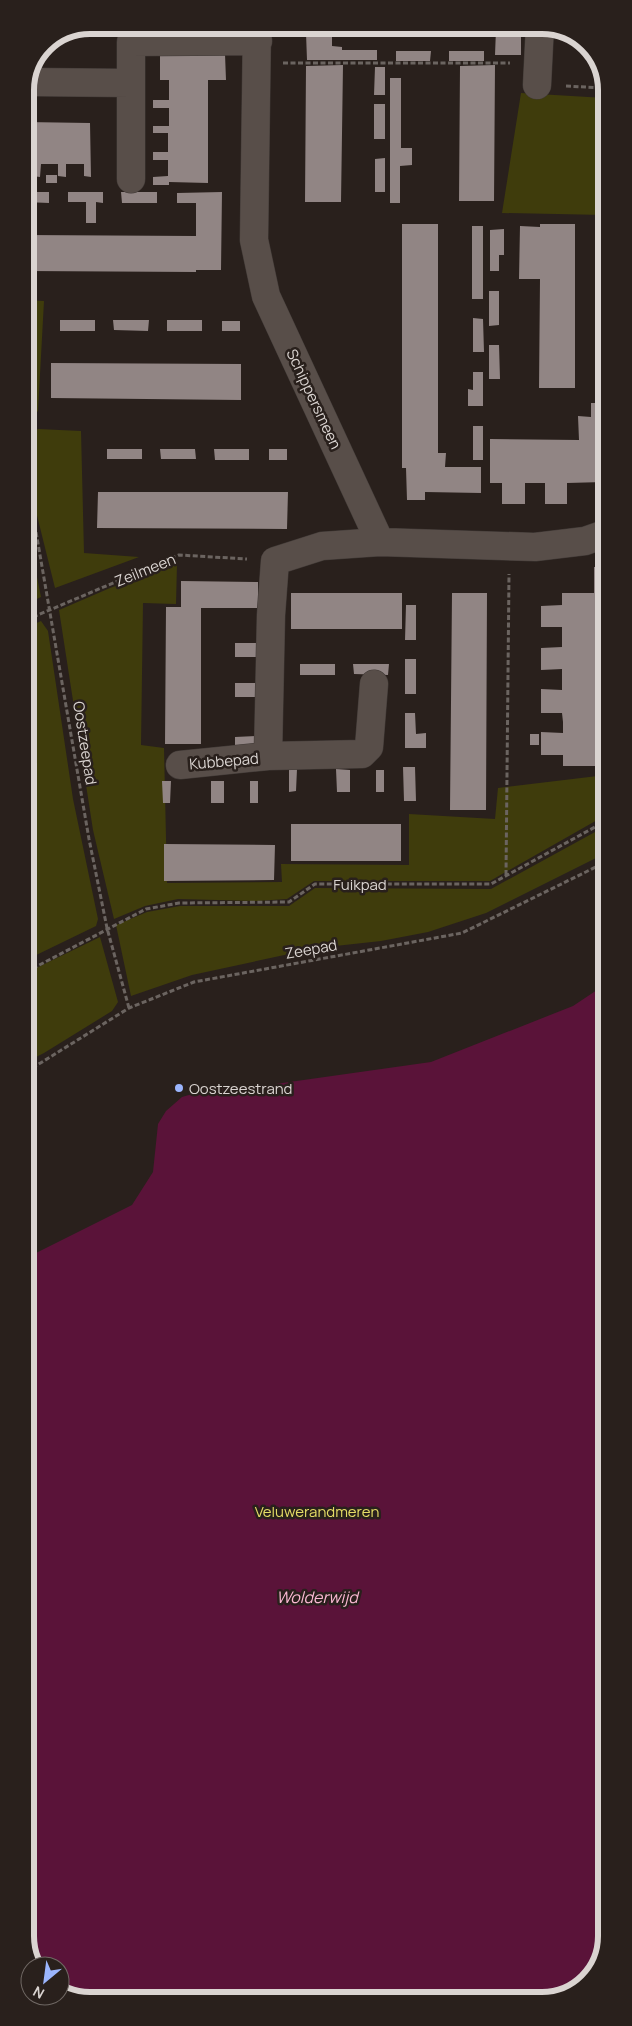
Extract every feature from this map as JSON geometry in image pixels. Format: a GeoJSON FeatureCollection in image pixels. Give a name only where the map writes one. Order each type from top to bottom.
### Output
{"type":"FeatureCollection","features":[{"type":"Feature","properties":{"kind":"street"},"geometry":{"type":"LineString","coordinates":[[537,85],[540,34]]}},
{"type":"Feature","properties":{"kind":"street"},"geometry":{"type":"LineString","coordinates":[[131,179],[131,42],[257,43]]}},
{"type":"Feature","properties":{"kind":"street","name":"Schippersmeen"},"geometry":{"type":"LineString","coordinates":[[257,43],[254,240],[266,296],[380,542]]}},
{"type":"Feature","properties":{"kind":"street"},"geometry":{"type":"LineString","coordinates":[[35,82],[130,83]]}},
{"type":"Feature","properties":{"kind":"street"},"geometry":{"type":"LineString","coordinates":[[374,684],[369,747],[362,754],[268,756],[271,615],[275,561],[322,546],[380,542],[534,546],[585,541],[598,536]]}},
{"type":"Feature","properties":{"kind":"street","name":"Kubbepad"},"geometry":{"type":"LineString","coordinates":[[180,765],[268,756]]}},
{"type":"Feature","properties":{"kind":"path"},"geometry":{"type":"LineString","coordinates":[[257,43],[518,63],[519,85],[598,88]]}},
{"type":"Feature","properties":{"kind":"path","name":"Oostzeepad"},"geometry":{"type":"LineString","coordinates":[[34,520],[89,839],[107,928],[129,1008]]}},
{"type":"Feature","properties":{"kind":"path"},"geometry":{"type":"LineString","coordinates":[[506,876],[510,546]]}},
{"type":"Feature","properties":{"kind":"path","name":"Zeilmeen"},"geometry":{"type":"LineString","coordinates":[[34,617],[179,555],[275,561]]}},
{"type":"Feature","properties":{"kind":"path","name":"Fuikpad"},"geometry":{"type":"LineString","coordinates":[[34,968],[146,909],[179,903],[289,902],[315,884],[491,884],[598,825]]}},
{"type":"Feature","properties":{"kind":"path","name":"Zeepad"},"geometry":{"type":"LineString","coordinates":[[34,1067],[129,1008],[194,982],[462,933],[598,866]]}},
{"type":"Feature","properties":{"kind":"shaded area"},"geometry":{"type":"Polygon","coordinates":[[[126,34],[164,34],[164,36],[126,34]]]}},
{"type":"Feature","properties":{"kind":"shaded area"},"geometry":{"type":"Polygon","coordinates":[[[521,93],[598,98],[598,215],[502,213],[521,93]]]}},
{"type":"Feature","properties":{"kind":"shaded area"},"geometry":{"type":"Polygon","coordinates":[[[34,300],[44,301],[38,411],[34,415],[34,300]]]}},
{"type":"Feature","properties":{"kind":"shaded area"},"geometry":{"type":"Polygon","coordinates":[[[38,429],[81,431],[84,553],[139,557],[55,588],[34,503],[34,431],[38,429]]]}},
{"type":"Feature","properties":{"kind":"shaded area"},"geometry":{"type":"Polygon","coordinates":[[[34,562],[41,597],[34,600],[34,562]]]}},
{"type":"Feature","properties":{"kind":"shaded area"},"geometry":{"type":"Polygon","coordinates":[[[177,564],[176,604],[143,603],[141,745],[164,748],[167,883],[282,882],[281,864],[409,865],[409,814],[495,819],[498,788],[598,776],[598,820],[490,881],[314,881],[287,899],[256,901],[178,899],[145,906],[114,919],[93,830],[59,610],[110,588],[177,564]]]}},
{"type":"Feature","properties":{"kind":"shaded area"},"geometry":{"type":"Polygon","coordinates":[[[41,621],[48,631],[73,799],[98,919],[96,926],[34,956],[34,624],[41,621]]]}},
{"type":"Feature","properties":{"kind":"shaded area"},"geometry":{"type":"Polygon","coordinates":[[[598,830],[598,857],[486,913],[428,932],[381,941],[317,948],[192,975],[131,996],[116,925],[147,912],[180,906],[289,906],[315,888],[491,889],[598,830]]]}},
{"type":"Feature","properties":{"kind":"shaded area"},"geometry":{"type":"Polygon","coordinates":[[[100,937],[118,1002],[112,1011],[34,1058],[34,969],[100,937]]]}},
{"type":"Feature","properties":{"kind":"water","name":"Wolderwijd"},"geometry":{"type":"Polygon","coordinates":[[[598,989],[598,1943],[595,1954],[587,1970],[573,1983],[549,1992],[87,1992],[70,1988],[70,1956],[38,1956],[34,1943],[34,1254],[132,1205],[153,1172],[158,1124],[166,1111],[182,1097],[220,1086],[233,1090],[431,1062],[573,1006],[598,989]]]}},
{"type":"Feature","properties":{"kind":"building"},"geometry":{"type":"Polygon","coordinates":[[[306,34],[332,34],[332,46],[342,47],[342,50],[377,50],[377,60],[307,60],[306,34]]]}},
{"type":"Feature","properties":{"kind":"building"},"geometry":{"type":"Polygon","coordinates":[[[496,34],[521,34],[521,55],[495,55],[496,34]]]}},
{"type":"Feature","properties":{"kind":"building"},"geometry":{"type":"Polygon","coordinates":[[[396,51],[431,51],[430,61],[396,61],[396,51]]]}},
{"type":"Feature","properties":{"kind":"building"},"geometry":{"type":"Polygon","coordinates":[[[449,51],[484,51],[484,61],[449,61],[449,51]]]}},
{"type":"Feature","properties":{"kind":"building"},"geometry":{"type":"Polygon","coordinates":[[[160,54],[225,54],[226,80],[208,80],[208,183],[169,182],[169,185],[153,185],[153,177],[168,176],[168,160],[153,160],[153,152],[168,152],[168,133],[153,133],[153,126],[169,126],[169,108],[153,108],[153,100],[169,100],[169,80],[160,80],[160,54]]]}},
{"type":"Feature","properties":{"kind":"building"},"geometry":{"type":"Polygon","coordinates":[[[343,65],[341,202],[305,202],[306,66],[343,65]]]}},
{"type":"Feature","properties":{"kind":"building"},"geometry":{"type":"Polygon","coordinates":[[[495,65],[494,201],[459,201],[460,66],[495,65]]]}},
{"type":"Feature","properties":{"kind":"building"},"geometry":{"type":"Polygon","coordinates":[[[375,67],[385,67],[385,95],[374,95],[375,67]]]}},
{"type":"Feature","properties":{"kind":"building"},"geometry":{"type":"Polygon","coordinates":[[[390,78],[401,78],[401,148],[412,148],[412,165],[400,166],[400,203],[390,203],[390,78]]]}},
{"type":"Feature","properties":{"kind":"building"},"geometry":{"type":"Polygon","coordinates":[[[374,104],[385,104],[385,139],[374,139],[374,104]]]}},
{"type":"Feature","properties":{"kind":"building"},"geometry":{"type":"Polygon","coordinates":[[[34,122],[90,123],[91,177],[84,176],[84,164],[66,164],[66,177],[58,176],[58,164],[41,164],[40,177],[34,176],[34,122]]]}},
{"type":"Feature","properties":{"kind":"building"},"geometry":{"type":"Polygon","coordinates":[[[385,158],[385,192],[375,192],[375,159],[385,158]]]}},
{"type":"Feature","properties":{"kind":"building"},"geometry":{"type":"Polygon","coordinates":[[[46,175],[57,175],[57,183],[46,183],[46,175]]]}},
{"type":"Feature","properties":{"kind":"building"},"geometry":{"type":"Polygon","coordinates":[[[34,192],[49,192],[49,203],[34,202],[34,192]]]}},
{"type":"Feature","properties":{"kind":"building"},"geometry":{"type":"Polygon","coordinates":[[[68,192],[103,192],[103,203],[96,202],[96,223],[86,223],[86,202],[68,202],[68,192]]]}},
{"type":"Feature","properties":{"kind":"building"},"geometry":{"type":"Polygon","coordinates":[[[121,192],[157,192],[157,203],[122,203],[121,192]]]}},
{"type":"Feature","properties":{"kind":"building"},"geometry":{"type":"Polygon","coordinates":[[[222,192],[221,270],[196,270],[196,272],[34,271],[34,235],[196,236],[196,203],[177,203],[177,193],[222,192]]]}},
{"type":"Feature","properties":{"kind":"building"},"geometry":{"type":"Polygon","coordinates":[[[402,224],[438,224],[438,453],[446,453],[445,467],[481,467],[481,493],[425,492],[425,500],[407,500],[406,468],[402,468],[402,224]]]}},
{"type":"Feature","properties":{"kind":"building"},"geometry":{"type":"Polygon","coordinates":[[[540,224],[575,224],[575,388],[539,388],[540,279],[519,279],[520,226],[540,227],[540,224]]]}},
{"type":"Feature","properties":{"kind":"building"},"geometry":{"type":"Polygon","coordinates":[[[472,226],[483,226],[483,299],[472,299],[472,226]]]}},
{"type":"Feature","properties":{"kind":"building"},"geometry":{"type":"Polygon","coordinates":[[[504,229],[504,255],[499,255],[499,271],[490,271],[490,230],[504,229]]]}},
{"type":"Feature","properties":{"kind":"building"},"geometry":{"type":"Polygon","coordinates":[[[489,291],[499,291],[499,325],[489,326],[489,291]]]}},
{"type":"Feature","properties":{"kind":"building"},"geometry":{"type":"Polygon","coordinates":[[[473,318],[483,319],[484,352],[473,352],[473,318]]]}},
{"type":"Feature","properties":{"kind":"building"},"geometry":{"type":"Polygon","coordinates":[[[60,320],[95,320],[95,331],[60,331],[60,320]]]}},
{"type":"Feature","properties":{"kind":"building"},"geometry":{"type":"Polygon","coordinates":[[[113,320],[149,320],[148,331],[114,330],[113,320]]]}},
{"type":"Feature","properties":{"kind":"building"},"geometry":{"type":"Polygon","coordinates":[[[167,320],[202,320],[202,331],[167,331],[167,320]]]}},
{"type":"Feature","properties":{"kind":"building"},"geometry":{"type":"Polygon","coordinates":[[[222,321],[240,321],[240,331],[222,331],[222,321]]]}},
{"type":"Feature","properties":{"kind":"building"},"geometry":{"type":"Polygon","coordinates":[[[489,345],[499,345],[500,379],[489,379],[489,345]]]}},
{"type":"Feature","properties":{"kind":"building"},"geometry":{"type":"Polygon","coordinates":[[[51,363],[241,364],[241,400],[51,398],[51,363]]]}},
{"type":"Feature","properties":{"kind":"building"},"geometry":{"type":"Polygon","coordinates":[[[473,372],[483,372],[483,406],[468,406],[468,389],[473,390],[473,372]]]}},
{"type":"Feature","properties":{"kind":"building"},"geometry":{"type":"Polygon","coordinates":[[[591,403],[598,403],[598,482],[567,483],[567,504],[545,504],[545,483],[525,483],[525,504],[502,504],[502,483],[490,483],[490,439],[579,440],[578,416],[591,417],[591,403]]]}},
{"type":"Feature","properties":{"kind":"building"},"geometry":{"type":"Polygon","coordinates":[[[473,426],[483,426],[483,460],[473,460],[473,426]]]}},
{"type":"Feature","properties":{"kind":"building"},"geometry":{"type":"Polygon","coordinates":[[[107,449],[142,449],[142,459],[107,459],[107,449]]]}},
{"type":"Feature","properties":{"kind":"building"},"geometry":{"type":"Polygon","coordinates":[[[160,449],[195,449],[196,459],[161,459],[160,449]]]}},
{"type":"Feature","properties":{"kind":"building"},"geometry":{"type":"Polygon","coordinates":[[[214,449],[249,449],[249,460],[215,460],[214,449]]]}},
{"type":"Feature","properties":{"kind":"building"},"geometry":{"type":"Polygon","coordinates":[[[269,449],[287,449],[287,460],[269,460],[269,449]]]}},
{"type":"Feature","properties":{"kind":"building"},"geometry":{"type":"Polygon","coordinates":[[[98,492],[288,492],[287,529],[97,528],[98,492]]]}},
{"type":"Feature","properties":{"kind":"building"},"geometry":{"type":"Polygon","coordinates":[[[594,567],[598,567],[598,766],[563,766],[563,755],[541,755],[541,732],[563,733],[563,722],[562,713],[541,713],[541,689],[562,690],[562,669],[541,670],[541,648],[562,647],[562,627],[541,627],[541,606],[562,605],[562,593],[594,593],[594,567]]]}},
{"type":"Feature","properties":{"kind":"building"},"geometry":{"type":"Polygon","coordinates":[[[181,581],[258,582],[258,608],[201,608],[201,744],[165,744],[166,607],[181,607],[181,581]]]}},
{"type":"Feature","properties":{"kind":"building"},"geometry":{"type":"Polygon","coordinates":[[[291,593],[402,593],[402,629],[291,629],[291,593]]]}},
{"type":"Feature","properties":{"kind":"building"},"geometry":{"type":"Polygon","coordinates":[[[452,593],[487,593],[486,810],[450,810],[452,593]]]}},
{"type":"Feature","properties":{"kind":"building"},"geometry":{"type":"Polygon","coordinates":[[[406,605],[416,605],[416,640],[405,640],[406,605]]]}},
{"type":"Feature","properties":{"kind":"building"},"geometry":{"type":"Polygon","coordinates":[[[235,643],[258,643],[258,657],[235,657],[235,643]]]}},
{"type":"Feature","properties":{"kind":"building"},"geometry":{"type":"Polygon","coordinates":[[[405,659],[416,659],[416,694],[405,694],[405,659]]]}},
{"type":"Feature","properties":{"kind":"building"},"geometry":{"type":"Polygon","coordinates":[[[300,664],[335,664],[335,675],[300,675],[300,664]]]}},
{"type":"Feature","properties":{"kind":"building"},"geometry":{"type":"Polygon","coordinates":[[[353,664],[389,664],[388,675],[354,674],[353,664]]]}},
{"type":"Feature","properties":{"kind":"building"},"geometry":{"type":"Polygon","coordinates":[[[235,683],[258,683],[258,697],[235,697],[235,683]]]}},
{"type":"Feature","properties":{"kind":"building"},"geometry":{"type":"Polygon","coordinates":[[[405,713],[415,713],[416,734],[426,733],[426,748],[405,748],[405,713]]]}},
{"type":"Feature","properties":{"kind":"building"},"geometry":{"type":"Polygon","coordinates":[[[530,734],[539,734],[539,745],[530,745],[530,734]]]}},
{"type":"Feature","properties":{"kind":"building"},"geometry":{"type":"Polygon","coordinates":[[[258,736],[258,745],[235,745],[235,737],[258,736]]]}},
{"type":"Feature","properties":{"kind":"building"},"geometry":{"type":"Polygon","coordinates":[[[403,767],[415,767],[416,801],[404,801],[403,767]]]}},
{"type":"Feature","properties":{"kind":"building"},"geometry":{"type":"Polygon","coordinates":[[[289,769],[297,769],[296,791],[289,792],[289,769]]]}},
{"type":"Feature","properties":{"kind":"building"},"geometry":{"type":"Polygon","coordinates":[[[336,769],[350,770],[350,792],[337,792],[336,769]]]}},
{"type":"Feature","properties":{"kind":"building"},"geometry":{"type":"Polygon","coordinates":[[[376,770],[384,770],[384,792],[376,792],[376,770]]]}},
{"type":"Feature","properties":{"kind":"building"},"geometry":{"type":"Polygon","coordinates":[[[162,781],[171,781],[170,803],[163,803],[162,781]]]}},
{"type":"Feature","properties":{"kind":"building"},"geometry":{"type":"Polygon","coordinates":[[[211,781],[224,781],[224,803],[211,803],[211,781]]]}},
{"type":"Feature","properties":{"kind":"building"},"geometry":{"type":"Polygon","coordinates":[[[250,781],[258,781],[258,803],[250,803],[250,781]]]}},
{"type":"Feature","properties":{"kind":"building"},"geometry":{"type":"Polygon","coordinates":[[[291,824],[401,824],[401,861],[291,861],[291,824]]]}},
{"type":"Feature","properties":{"kind":"building"},"geometry":{"type":"Polygon","coordinates":[[[164,844],[275,845],[274,880],[164,881],[164,844]]]}},
{"type":"Feature","properties":{"kind":"place","name":"Oostzeestrand"},"geometry":{"type":"Point","coordinates":[179,1088]}},
{"type":"Feature","properties":{"kind":"park label","name":"Veluwerandmeren"},"geometry":{"type":"Point","coordinates":[317,1511]}}]}
